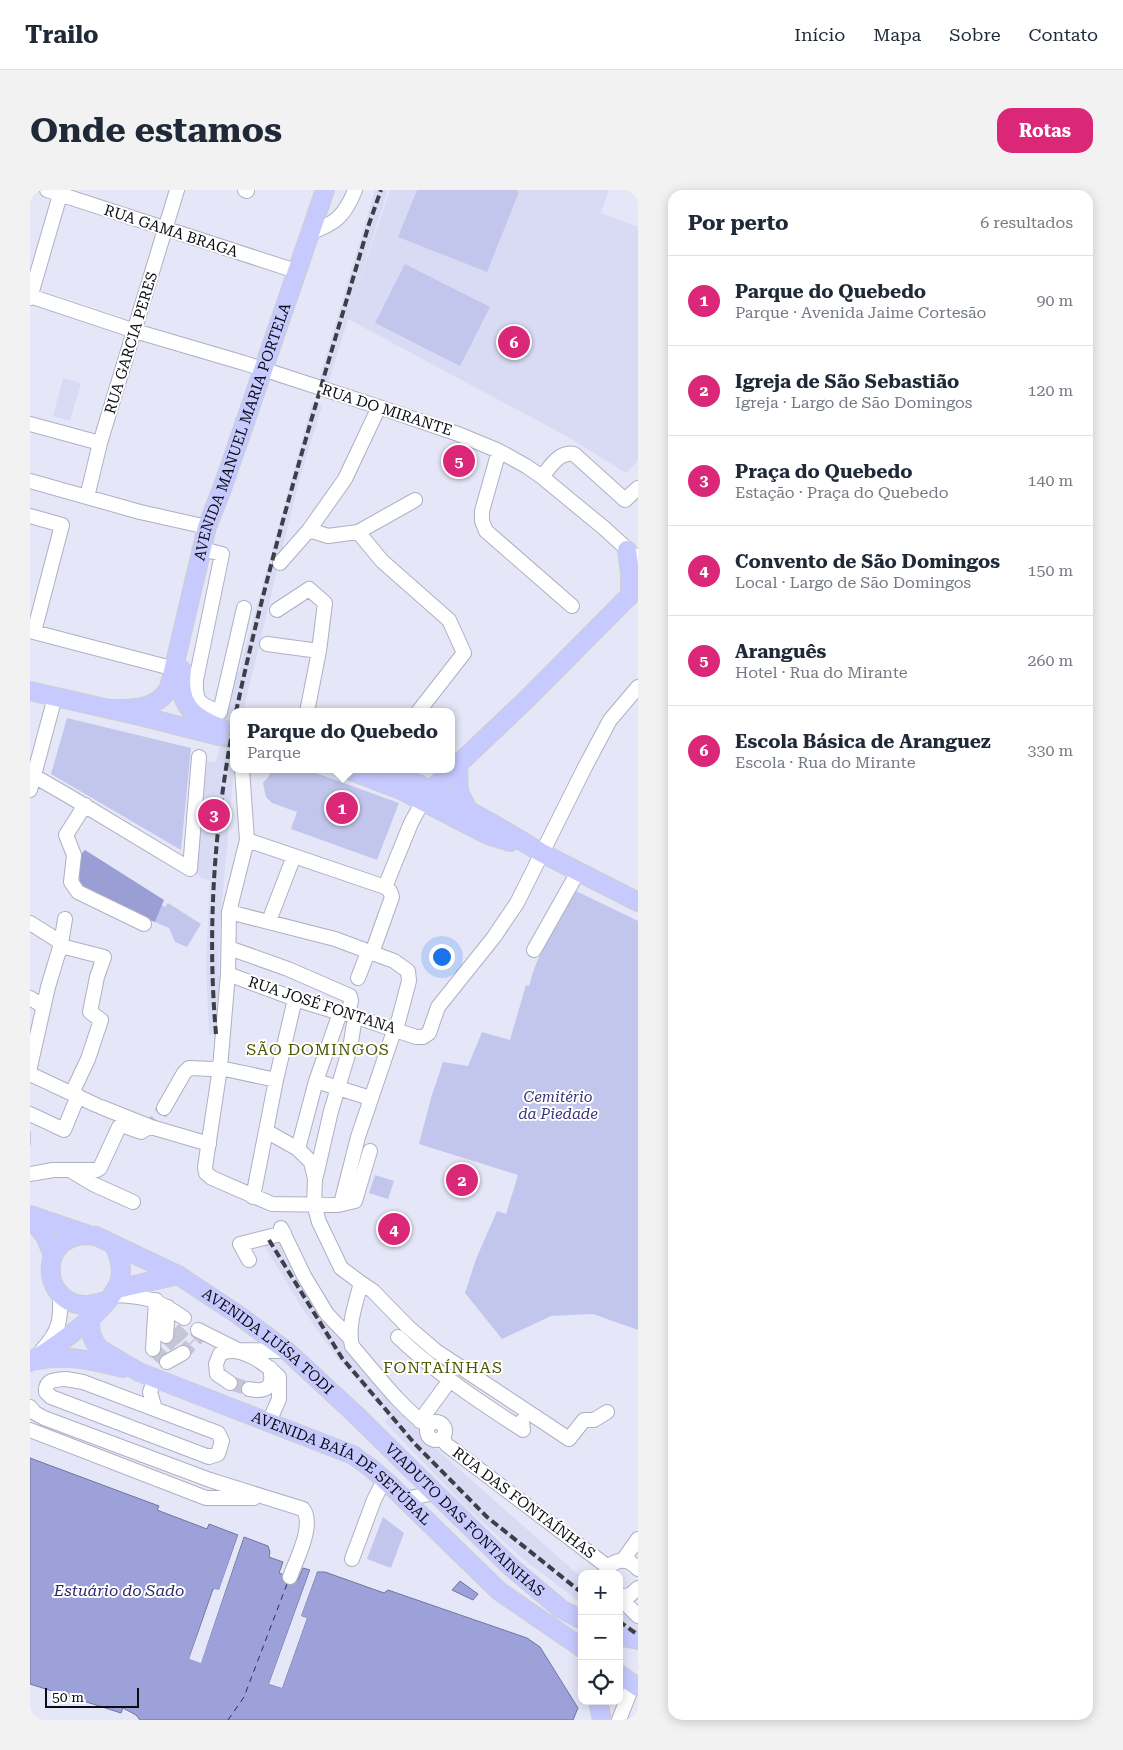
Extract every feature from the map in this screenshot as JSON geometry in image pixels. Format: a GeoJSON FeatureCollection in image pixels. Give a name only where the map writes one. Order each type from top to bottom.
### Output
{"type":"FeatureCollection","features":[{"type":"Feature","properties":{"kind":"main road","name":"AVENIDA MANUEL MARIA PORTELA"},"geometry":{"type":"LineString","coordinates":[[112,709],[130,709],[151,705],[165,696],[174,673],[207,527],[223,486],[325,190]]}},
{"type":"Feature","properties":{"kind":"main road"},"geometry":{"type":"LineString","coordinates":[[30,692],[220,732],[197,717],[184,702],[181,691],[182,671],[223,486]]}},
{"type":"Feature","properties":{"kind":"main road"},"geometry":{"type":"LineString","coordinates":[[455,765],[634,592],[630,573],[634,549]]}},
{"type":"Feature","properties":{"kind":"main road"},"geometry":{"type":"LineString","coordinates":[[455,771],[459,792],[468,810]]}},
{"type":"Feature","properties":{"kind":"main road"},"geometry":{"type":"LineString","coordinates":[[358,773],[468,810],[542,853],[638,902]]}},
{"type":"Feature","properties":{"kind":"main road"},"geometry":{"type":"LineString","coordinates":[[394,773],[488,835],[542,853]]}},
{"type":"Feature","properties":{"kind":"main road"},"geometry":{"type":"LineString","coordinates":[[427,795],[447,773]]}},
{"type":"Feature","properties":{"kind":"main road"},"geometry":{"type":"LineString","coordinates":[[30,1217],[96,1236],[114,1245],[121,1266],[120,1278],[112,1295],[90,1318],[53,1348],[30,1362]]}},
{"type":"Feature","properties":{"kind":"main road"},"geometry":{"type":"LineString","coordinates":[[30,1217],[45,1236],[53,1255]]}},
{"type":"Feature","properties":{"kind":"main road"},"geometry":{"type":"LineString","coordinates":[[86,1234],[66,1240],[59,1246],[53,1255],[50,1265],[54,1285],[60,1294],[69,1301],[81,1305],[93,1304],[112,1295],[178,1275]]}},
{"type":"Feature","properties":{"kind":"main road","name":"AVENIDA LUÍSA TODI"},"geometry":{"type":"LineString","coordinates":[[114,1245],[178,1275],[237,1314],[287,1351],[354,1413]]}},
{"type":"Feature","properties":{"kind":"main road","name":"AVENIDA BAÍA DE SETÚBAL"},"geometry":{"type":"LineString","coordinates":[[90,1318],[91,1334],[100,1349],[147,1375],[353,1455],[384,1480],[499,1591],[578,1646]]}},
{"type":"Feature","properties":{"kind":"main road"},"geometry":{"type":"LineString","coordinates":[[30,1362],[52,1357],[68,1357],[100,1362],[147,1375]]}},
{"type":"Feature","properties":{"kind":"main road","name":"VIADUTO DAS FONTAINHAS"},"geometry":{"type":"LineString","coordinates":[[354,1413],[512,1568],[561,1609],[578,1618]]}},
{"type":"Feature","properties":{"kind":"main road"},"geometry":{"type":"LineString","coordinates":[[623,1637],[638,1640]]}},
{"type":"Feature","properties":{"kind":"main road"},"geometry":{"type":"LineString","coordinates":[[599,1705],[602,1720]]}},
{"type":"Feature","properties":{"kind":"street","name":"RUA GAMA BRAGA"},"geometry":{"type":"LineString","coordinates":[[47,190],[165,230],[296,271]]}},
{"type":"Feature","properties":{"kind":"street","name":"RUA GARCIA PERES"},"geometry":{"type":"LineString","coordinates":[[87,497],[100,443],[177,190]]}},
{"type":"Feature","properties":{"kind":"street"},"geometry":{"type":"LineString","coordinates":[[310,233],[324,228],[340,218],[355,190]]}},
{"type":"Feature","properties":{"kind":"street"},"geometry":{"type":"LineString","coordinates":[[30,297],[60,194]]}},
{"type":"Feature","properties":{"kind":"street","name":"RUA DO MIRANTE"},"geometry":{"type":"LineString","coordinates":[[30,297],[379,407],[458,434],[499,451],[542,477],[604,528],[634,549]]}},
{"type":"Feature","properties":{"kind":"street"},"geometry":{"type":"LineString","coordinates":[[280,563],[309,530],[346,479],[379,407]]}},
{"type":"Feature","properties":{"kind":"street"},"geometry":{"type":"LineString","coordinates":[[30,424],[100,443]]}},
{"type":"Feature","properties":{"kind":"street"},"geometry":{"type":"LineString","coordinates":[[499,451],[482,511],[482,521],[486,531],[572,606]]}},
{"type":"Feature","properties":{"kind":"street"},"geometry":{"type":"LineString","coordinates":[[542,477],[561,455],[567,453],[574,454],[625,500],[638,488]]}},
{"type":"Feature","properties":{"kind":"street"},"geometry":{"type":"LineString","coordinates":[[30,481],[140,512],[207,527]]}},
{"type":"Feature","properties":{"kind":"street"},"geometry":{"type":"LineString","coordinates":[[309,530],[328,536],[358,532],[416,500]]}},
{"type":"Feature","properties":{"kind":"street"},"geometry":{"type":"LineString","coordinates":[[30,516],[62,525],[32,631],[174,673]]}},
{"type":"Feature","properties":{"kind":"street"},"geometry":{"type":"LineString","coordinates":[[358,532],[382,561],[448,620],[464,653],[421,708]]}},
{"type":"Feature","properties":{"kind":"street"},"geometry":{"type":"LineString","coordinates":[[210,551],[222,554],[195,693],[197,701],[220,712],[244,608]]}},
{"type":"Feature","properties":{"kind":"street"},"geometry":{"type":"LineString","coordinates":[[277,610],[309,589],[325,603],[319,651],[308,708]]}},
{"type":"Feature","properties":{"kind":"street"},"geometry":{"type":"LineString","coordinates":[[267,644],[319,651]]}},
{"type":"Feature","properties":{"kind":"street"},"geometry":{"type":"LineString","coordinates":[[542,853],[610,720],[638,687]]}},
{"type":"Feature","properties":{"kind":"street"},"geometry":{"type":"LineString","coordinates":[[55,697],[32,783],[85,805],[190,869],[199,757]]}},
{"type":"Feature","properties":{"kind":"street"},"geometry":{"type":"LineString","coordinates":[[242,773],[247,840],[229,912],[228,974],[220,1068],[205,1167],[206,1173],[221,1182],[272,1204],[341,1204],[355,1201],[370,1151]]}},
{"type":"Feature","properties":{"kind":"street"},"geometry":{"type":"LineString","coordinates":[[385,887],[411,823],[427,795]]}},
{"type":"Feature","properties":{"kind":"street"},"geometry":{"type":"LineString","coordinates":[[85,805],[66,836],[74,854],[71,882],[78,892],[144,924]]}},
{"type":"Feature","properties":{"kind":"street"},"geometry":{"type":"LineString","coordinates":[[247,840],[385,887],[390,891],[392,897],[358,978]]}},
{"type":"Feature","properties":{"kind":"street","name":"RUA JOSÉ FONTANA"},"geometry":{"type":"LineString","coordinates":[[228,974],[294,998],[416,1037],[423,1037],[429,1033],[438,1007],[499,930],[517,903],[542,853]]}},
{"type":"Feature","properties":{"kind":"street"},"geometry":{"type":"LineString","coordinates":[[269,921],[294,856]]}},
{"type":"Feature","properties":{"kind":"street"},"geometry":{"type":"LineString","coordinates":[[534,950],[578,872]]}},
{"type":"Feature","properties":{"kind":"street"},"geometry":{"type":"LineString","coordinates":[[229,912],[335,939],[394,961],[408,970],[410,981],[396,1030],[370,1098],[341,1204]]}},
{"type":"Feature","properties":{"kind":"street"},"geometry":{"type":"LineString","coordinates":[[30,1067],[43,1006],[61,944],[64,919]]}},
{"type":"Feature","properties":{"kind":"street"},"geometry":{"type":"LineString","coordinates":[[30,923],[65,947],[104,957],[97,977],[90,1012],[101,1020],[64,1130],[30,1114]]}},
{"type":"Feature","properties":{"kind":"street"},"geometry":{"type":"LineString","coordinates":[[229,948],[350,996],[352,1002],[348,1015],[316,1081],[298,1149]]}},
{"type":"Feature","properties":{"kind":"street"},"geometry":{"type":"LineString","coordinates":[[30,998],[43,1006]]}},
{"type":"Feature","properties":{"kind":"street"},"geometry":{"type":"LineString","coordinates":[[253,1197],[294,998]]}},
{"type":"Feature","properties":{"kind":"street"},"geometry":{"type":"LineString","coordinates":[[348,1015],[350,1048],[331,1111],[315,1179],[314,1204],[319,1222],[341,1268],[373,1291],[407,1326],[436,1351],[569,1439],[584,1420],[594,1420],[607,1412]]}},
{"type":"Feature","properties":{"kind":"street"},"geometry":{"type":"LineString","coordinates":[[164,1108],[184,1073],[189,1068],[220,1068],[276,1080]]}},
{"type":"Feature","properties":{"kind":"street"},"geometry":{"type":"LineString","coordinates":[[30,1074],[96,1105],[170,1133],[209,1144]]}},
{"type":"Feature","properties":{"kind":"street"},"geometry":{"type":"LineString","coordinates":[[316,1081],[370,1098]]}},
{"type":"Feature","properties":{"kind":"street"},"geometry":{"type":"LineString","coordinates":[[30,1174],[68,1169],[97,1170],[100,1168],[119,1127],[124,1126],[141,1132],[146,1129]]}},
{"type":"Feature","properties":{"kind":"street"},"geometry":{"type":"LineString","coordinates":[[266,1131],[298,1149],[311,1162],[315,1179]]}},
{"type":"Feature","properties":{"kind":"street"},"geometry":{"type":"LineString","coordinates":[[68,1169],[93,1184],[133,1202]]}},
{"type":"Feature","properties":{"kind":"street","name":"RUA DAS FONTAÍNHAS"},"geometry":{"type":"LineString","coordinates":[[249,1260],[240,1244],[283,1231],[304,1276],[328,1314],[350,1338],[352,1346],[424,1424],[436,1422],[442,1424],[445,1429],[442,1438],[447,1445],[606,1570]]}},
{"type":"Feature","properties":{"kind":"street"},"geometry":{"type":"LineString","coordinates":[[350,1338],[361,1283]]}},
{"type":"Feature","properties":{"kind":"street"},"geometry":{"type":"LineString","coordinates":[[30,1362],[56,1334],[60,1311],[60,1294]]}},
{"type":"Feature","properties":{"kind":"street"},"geometry":{"type":"LineString","coordinates":[[112,1295],[128,1295],[169,1308]]}},
{"type":"Feature","properties":{"kind":"street"},"geometry":{"type":"LineString","coordinates":[[169,1308],[163,1339],[169,1308]]}},
{"type":"Feature","properties":{"kind":"street"},"geometry":{"type":"LineString","coordinates":[[201,1334],[238,1350],[270,1368],[279,1377],[279,1399],[269,1422]]}},
{"type":"Feature","properties":{"kind":"street"},"geometry":{"type":"LineString","coordinates":[[398,1336],[420,1358],[523,1430],[522,1421]]}},
{"type":"Feature","properties":{"kind":"street"},"geometry":{"type":"LineString","coordinates":[[230,1382],[217,1374],[216,1364],[220,1354],[231,1350],[287,1351]]}},
{"type":"Feature","properties":{"kind":"street"},"geometry":{"type":"LineString","coordinates":[[167,1362],[183,1353]]}},
{"type":"Feature","properties":{"kind":"street"},"geometry":{"type":"LineString","coordinates":[[249,1390],[263,1391],[268,1387],[272,1379],[270,1368]]}},
{"type":"Feature","properties":{"kind":"street"},"geometry":{"type":"LineString","coordinates":[[147,1375],[155,1409]]}},
{"type":"Feature","properties":{"kind":"street"},"geometry":{"type":"LineString","coordinates":[[424,1424],[450,1380]]}},
{"type":"Feature","properties":{"kind":"street"},"geometry":{"type":"LineString","coordinates":[[52,1381],[83,1382],[155,1409],[218,1433],[222,1441],[218,1454],[209,1457],[102,1417],[51,1397],[46,1392],[46,1388],[48,1383],[52,1381]]}},
{"type":"Feature","properties":{"kind":"street"},"geometry":{"type":"LineString","coordinates":[[30,1407],[35,1413],[44,1418],[78,1431],[210,1480],[303,1509],[307,1514],[307,1529],[290,1577]]}},
{"type":"Feature","properties":{"kind":"street"},"geometry":{"type":"LineString","coordinates":[[78,1431],[102,1417]]}},
{"type":"Feature","properties":{"kind":"street"},"geometry":{"type":"LineString","coordinates":[[30,1430],[206,1498],[269,1498]]}},
{"type":"Feature","properties":{"kind":"street"},"geometry":{"type":"LineString","coordinates":[[352,1560],[374,1500],[384,1480]]}},
{"type":"Feature","properties":{"kind":"street"},"geometry":{"type":"LineString","coordinates":[[404,1499],[435,1494],[504,1561],[546,1596],[574,1614],[578,1646]]}},
{"type":"Feature","properties":{"kind":"street"},"geometry":{"type":"LineString","coordinates":[[623,1560],[638,1539]]}},
{"type":"Feature","properties":{"kind":"street"},"geometry":{"type":"LineString","coordinates":[[606,1570],[618,1561],[623,1560],[638,1569]]}},
{"type":"Feature","properties":{"kind":"street"},"geometry":{"type":"LineString","coordinates":[[623,1596],[630,1595],[638,1588]]}},
{"type":"Feature","properties":{"kind":"street"},"geometry":{"type":"LineString","coordinates":[[623,1601],[638,1616]]}},
{"type":"Feature","properties":{"kind":"street"},"geometry":{"type":"LineString","coordinates":[[619,1720],[630,1682]]}},
{"type":"Feature","properties":{"kind":"shaded area"},"geometry":{"type":"Polygon","coordinates":[[[375,190],[388,190],[354,297],[390,190],[609,190],[601,213],[638,227],[638,461],[626,473],[568,437],[348,319],[328,383],[319,380],[375,190]]]}},
{"type":"Feature","properties":{"kind":"shaded area"},"geometry":{"type":"Polygon","coordinates":[[[63,378],[81,383],[70,421],[53,416],[63,378]]]}},
{"type":"Feature","properties":{"kind":"shaded area"},"geometry":{"type":"Polygon","coordinates":[[[312,403],[322,406],[301,474],[244,708],[230,708],[230,773],[234,773],[220,924],[219,970],[223,1033],[209,1035],[206,963],[210,880],[202,879],[197,873],[207,761],[216,762],[236,672],[239,672],[312,403]]]}},
{"type":"Feature","properties":{"kind":"shaded area"},"geometry":{"type":"Polygon","coordinates":[[[85,850],[164,900],[155,922],[97,899],[81,886],[78,872],[81,854],[85,850]]]}},
{"type":"Feature","properties":{"kind":"shaded area"},"geometry":{"type":"Polygon","coordinates":[[[276,1236],[310,1295],[351,1353],[433,1446],[578,1574],[578,1601],[522,1558],[465,1506],[385,1422],[389,1417],[335,1355],[306,1314],[263,1244],[276,1236]]]}},
{"type":"Feature","properties":{"kind":"shaded area"},"geometry":{"type":"Polygon","coordinates":[[[623,1611],[638,1623],[638,1646],[623,1635],[623,1611]]]}},
{"type":"Feature","properties":{"kind":"green space"},"geometry":{"type":"Polygon","coordinates":[[[417,190],[515,190],[519,192],[487,272],[398,237],[417,190]]]}},
{"type":"Feature","properties":{"kind":"green space"},"geometry":{"type":"Polygon","coordinates":[[[405,264],[490,307],[460,366],[375,323],[405,264]]]}},
{"type":"Feature","properties":{"kind":"green space"},"geometry":{"type":"Polygon","coordinates":[[[67,718],[191,748],[181,850],[51,774],[67,718]]]}},
{"type":"Feature","properties":{"kind":"green space"},"geometry":{"type":"Polygon","coordinates":[[[270,773],[316,773],[399,803],[377,860],[291,829],[297,812],[272,803],[266,797],[263,783],[270,773]]]}},
{"type":"Feature","properties":{"kind":"green space","name":"Cemitério da Piedade"},"geometry":{"type":"Polygon","coordinates":[[[576,891],[638,921],[638,1330],[593,1314],[551,1316],[502,1339],[465,1293],[476,1259],[497,1211],[506,1214],[518,1175],[419,1144],[443,1062],[468,1066],[482,1032],[510,1040],[526,985],[529,986],[543,948],[576,891]]]}},
{"type":"Feature","properties":{"kind":"green space"},"geometry":{"type":"Polygon","coordinates":[[[168,903],[201,924],[187,947],[175,942],[169,928],[155,922],[162,905],[165,907],[168,903]]]}},
{"type":"Feature","properties":{"kind":"green space"},"geometry":{"type":"Polygon","coordinates":[[[375,1175],[394,1181],[388,1199],[369,1193],[375,1175]]]}},
{"type":"Feature","properties":{"kind":"green space"},"geometry":{"type":"Polygon","coordinates":[[[383,1517],[404,1533],[391,1568],[367,1559],[383,1517]]]}},
{"type":"Feature","properties":{"kind":"water","name":"Estuário do Sado"},"geometry":{"type":"Polygon","coordinates":[[[30,1458],[159,1506],[157,1510],[207,1529],[209,1524],[238,1535],[219,1591],[213,1589],[189,1659],[201,1662],[244,1537],[268,1546],[269,1557],[283,1562],[279,1573],[298,1580],[303,1568],[310,1570],[269,1684],[282,1688],[307,1618],[301,1616],[317,1572],[325,1572],[384,1593],[388,1590],[527,1638],[540,1647],[578,1708],[573,1720],[140,1720],[136,1715],[123,1708],[121,1713],[30,1684],[30,1458]]]}},
{"type":"Feature","properties":{"kind":"water"},"geometry":{"type":"Polygon","coordinates":[[[460,1581],[478,1594],[473,1600],[452,1590],[460,1581]]]}},
{"type":"Feature","properties":{"kind":"pier"},"geometry":{"type":"Polygon","coordinates":[[[239,1533],[241,1536],[244,1535],[201,1663],[189,1659],[214,1589],[219,1590],[239,1533]],[[241,1536],[221,1592],[215,1592],[192,1657],[199,1660],[241,1536]]]}},
{"type":"Feature","properties":{"kind":"pier"},"geometry":{"type":"Polygon","coordinates":[[[311,1568],[312,1571],[272,1682],[280,1685],[304,1620],[299,1615],[315,1571],[318,1569],[301,1616],[307,1618],[282,1688],[269,1684],[311,1568]]]}},
{"type":"Feature","properties":{"kind":"ferry route"},"geometry":{"type":"LineString","coordinates":[[228,1720],[244,1697],[287,1584]]}},
{"type":"Feature","properties":{"kind":"tunnel"},"geometry":{"type":"LineString","coordinates":[[219,736],[230,739]]}},
{"type":"Feature","properties":{"kind":"tunnel"},"geometry":{"type":"LineString","coordinates":[[146,1129],[156,1121],[164,1108]]}},
{"type":"Feature","properties":{"kind":"tunnel"},"geometry":{"type":"LineString","coordinates":[[174,1329],[190,1345]]}},
{"type":"Feature","properties":{"kind":"tunnel"},"geometry":{"type":"LineString","coordinates":[[166,1336],[183,1353],[198,1337]]}},
{"type":"Feature","properties":{"kind":"tunnel"},"geometry":{"type":"LineString","coordinates":[[153,1349],[167,1362]]}},
{"type":"Feature","properties":{"kind":"tunnel"},"geometry":{"type":"LineString","coordinates":[[230,1383],[249,1389]]}},
{"type":"Feature","properties":{"kind":"railway"},"geometry":{"type":"LineString","coordinates":[[237,708],[265,589],[298,466],[369,224],[381,190]]}},
{"type":"Feature","properties":{"kind":"railway"},"geometry":{"type":"LineString","coordinates":[[216,1034],[213,996],[212,919],[217,842],[230,744]]}},
{"type":"Feature","properties":{"kind":"railway"},"geometry":{"type":"LineString","coordinates":[[269,1240],[342,1358],[415,1444],[487,1517],[578,1590]]}},
{"type":"Feature","properties":{"kind":"railway"},"geometry":{"type":"LineString","coordinates":[[623,1624],[638,1635]]}},
{"type":"Feature","properties":{"kind":"place","name":"Escola Básica de Aranguez"},"geometry":{"type":"Point","coordinates":[514,342]}},
{"type":"Feature","properties":{"kind":"place","name":"Aranguês"},"geometry":{"type":"Point","coordinates":[459,461]}},
{"type":"Feature","properties":{"kind":"place","name":"Parque do Quebedo"},"geometry":{"type":"Point","coordinates":[342,808]}},
{"type":"Feature","properties":{"kind":"place","name":"Praça do Quebedo"},"geometry":{"type":"Point","coordinates":[214,815]}},
{"type":"Feature","properties":{"kind":"place","name":"Igreja de São Sebastião"},"geometry":{"type":"Point","coordinates":[462,1180]}},
{"type":"Feature","properties":{"kind":"place","name":"Convento de São Domingos"},"geometry":{"type":"Point","coordinates":[394,1229]}},
{"type":"Feature","properties":{"kind":"district","name":"SÃO DOMINGOS"},"geometry":{"type":"Point","coordinates":[318,1049]}},
{"type":"Feature","properties":{"kind":"district","name":"FONTAÍNHAS"},"geometry":{"type":"Point","coordinates":[443,1367]}}]}
